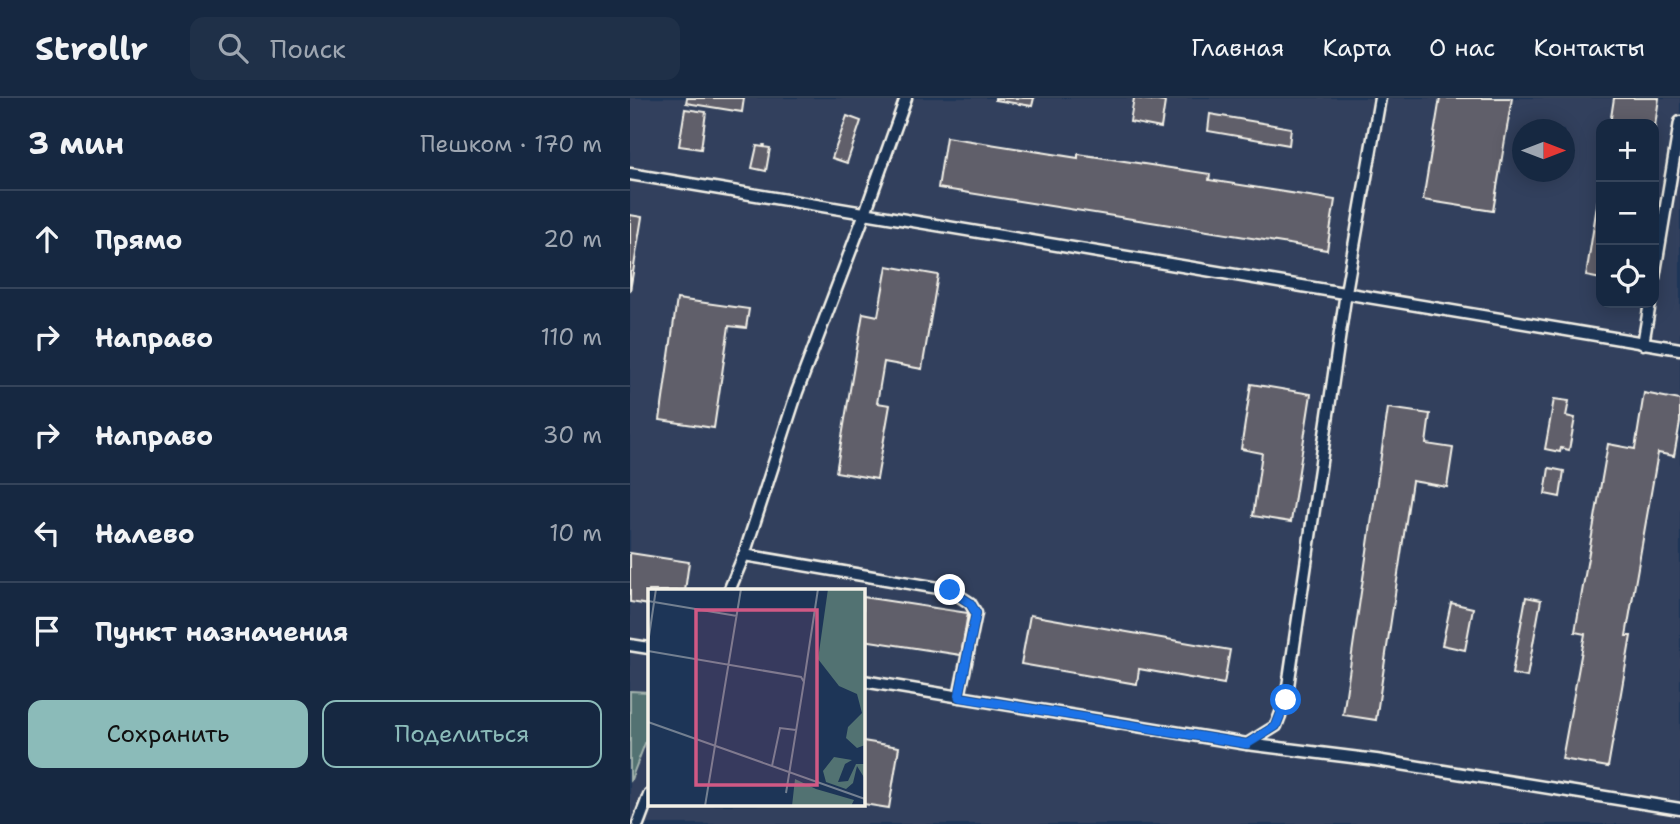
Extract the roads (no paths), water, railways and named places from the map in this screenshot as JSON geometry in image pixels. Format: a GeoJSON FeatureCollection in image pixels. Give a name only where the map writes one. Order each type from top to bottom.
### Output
{"type":"FeatureCollection","features":[{"type":"Feature","properties":{"kind":"lane"},"geometry":{"type":"LineString","coordinates":[[730,589],[744,555],[797,393],[906,98]]}},
{"type":"Feature","properties":{"kind":"lane"},"geometry":{"type":"LineString","coordinates":[[1247,744],[1276,726],[1286,700],[1346,292],[1380,98]]}},
{"type":"Feature","properties":{"kind":"lane"},"geometry":{"type":"LineString","coordinates":[[1659,248],[1680,122]]}},
{"type":"Feature","properties":{"kind":"lane"},"geometry":{"type":"LineString","coordinates":[[630,174],[1680,349]]}},
{"type":"Feature","properties":{"kind":"lane"},"geometry":{"type":"LineString","coordinates":[[1643,344],[1649,308]]}},
{"type":"Feature","properties":{"kind":"lane"},"geometry":{"type":"LineString","coordinates":[[744,555],[950,590],[970,603],[976,613],[959,697]]}},
{"type":"Feature","properties":{"kind":"lane"},"geometry":{"type":"LineString","coordinates":[[630,645],[648,648]]}},
{"type":"Feature","properties":{"kind":"lane"},"geometry":{"type":"LineString","coordinates":[[864,681],[1247,744],[1376,760],[1680,808]]}},
{"type":"Feature","properties":{"kind":"lane"},"geometry":{"type":"LineString","coordinates":[[638,824],[648,798]]}}]}
